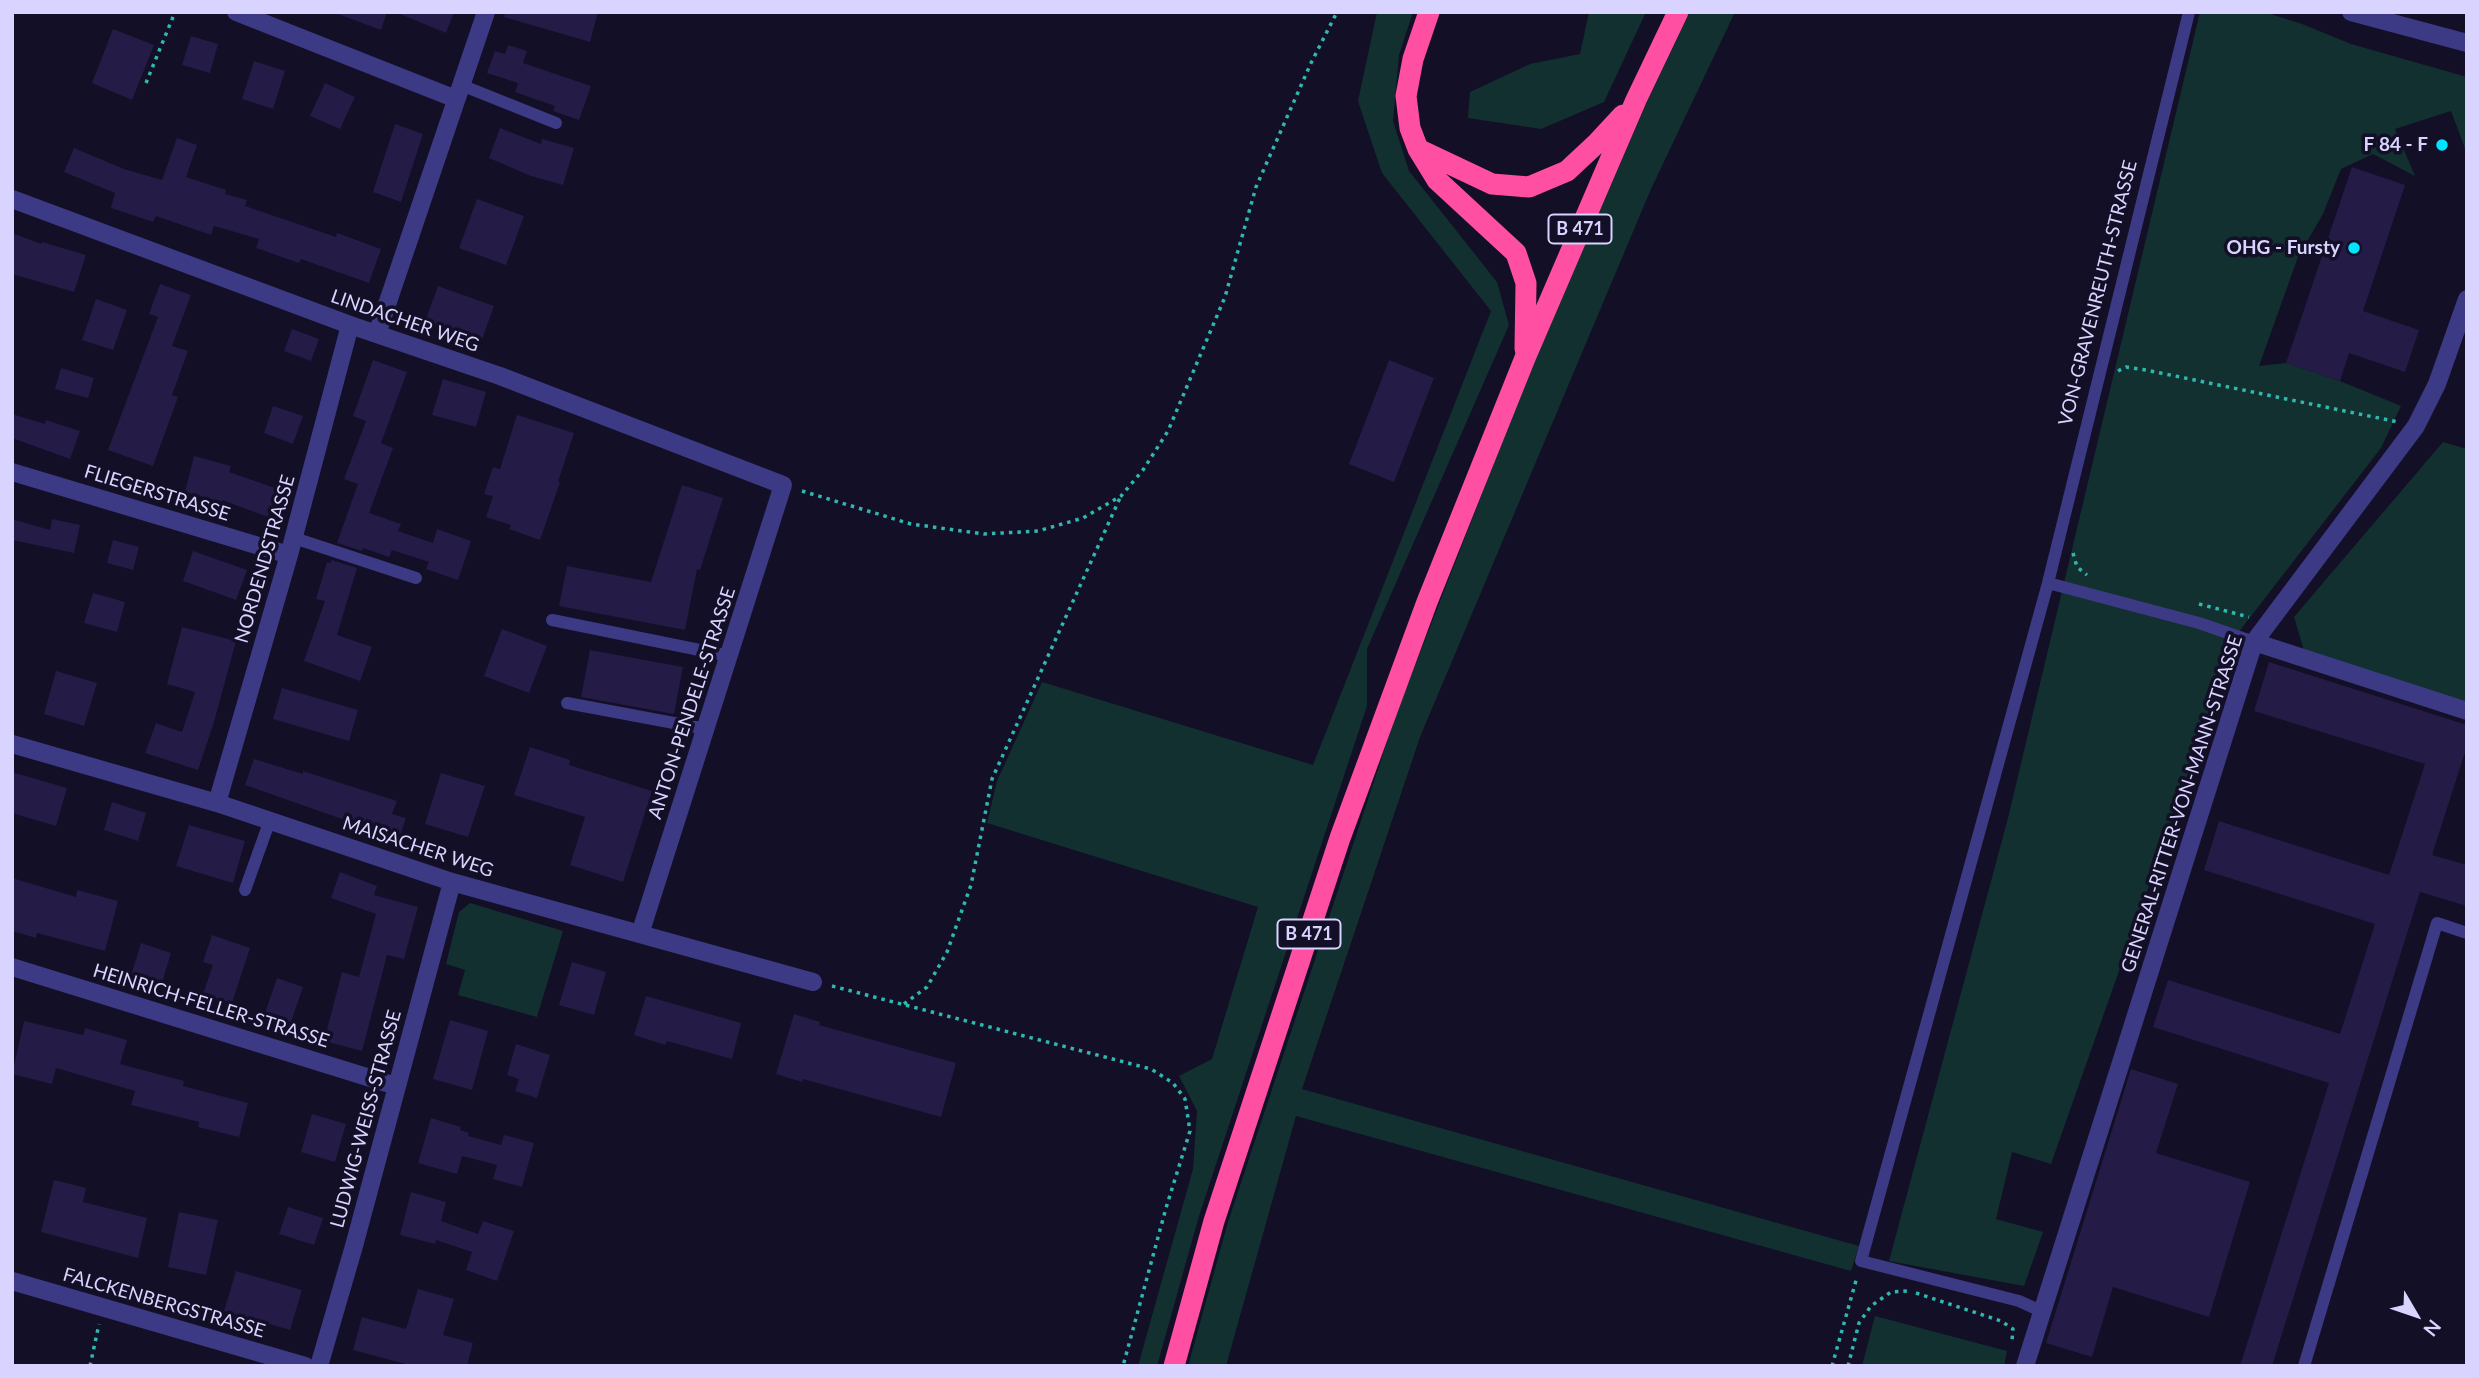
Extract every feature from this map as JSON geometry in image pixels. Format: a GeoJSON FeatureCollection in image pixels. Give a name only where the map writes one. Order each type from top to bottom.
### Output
{"type":"FeatureCollection","features":[{"type":"Feature","properties":{"kind":"highway"},"geometry":{"type":"LineString","coordinates":[[1429,12],[1413,59],[1406,96],[1410,128],[1418,149],[1437,180],[1516,253],[1526,283],[1525,358]]}},
{"type":"Feature","properties":{"kind":"highway","name":"B 471"},"geometry":{"type":"LineString","coordinates":[[1174,1366],[1214,1221],[1340,838],[1426,602],[1525,358],[1636,100],[1678,12]]}},
{"type":"Feature","properties":{"kind":"highway"},"geometry":{"type":"LineString","coordinates":[[1418,149],[1492,184],[1529,187],[1567,171],[1636,100]]}},
{"type":"Feature","properties":{"kind":"street"},"geometry":{"type":"LineString","coordinates":[[236,12],[459,92]]}},
{"type":"Feature","properties":{"kind":"street"},"geometry":{"type":"LineString","coordinates":[[377,334],[485,12]]}},
{"type":"Feature","properties":{"kind":"street"},"geometry":{"type":"LineString","coordinates":[[2351,12],[2467,43]]}},
{"type":"Feature","properties":{"kind":"street","name":"LINDACHER WEG"},"geometry":{"type":"LineString","coordinates":[[12,199],[350,325],[499,376],[783,485]]}},
{"type":"Feature","properties":{"kind":"street","name":"GENERAL-RITTER-VON-MANN-STRASSE"},"geometry":{"type":"LineString","coordinates":[[2025,1366],[2254,642],[2416,426],[2437,384],[2467,299]]}},
{"type":"Feature","properties":{"kind":"street","name":"NORDENDSTRASSE"},"geometry":{"type":"LineString","coordinates":[[217,803],[292,546],[350,325]]}},
{"type":"Feature","properties":{"kind":"street","name":"FLIEGERSTRASSE"},"geometry":{"type":"LineString","coordinates":[[12,472],[292,546]]}},
{"type":"Feature","properties":{"kind":"street","name":"ANTON-PENDELE-STRASSE"},"geometry":{"type":"LineString","coordinates":[[640,934],[783,485]]}},
{"type":"Feature","properties":{"kind":"street"},"geometry":{"type":"LineString","coordinates":[[2254,642],[2467,711]]}},
{"type":"Feature","properties":{"kind":"street","name":"MAISACHER WEG"},"geometry":{"type":"LineString","coordinates":[[12,744],[217,803],[452,881],[813,982]]}},
{"type":"Feature","properties":{"kind":"street","name":"LUDWIG-WEISS-STRASSE"},"geometry":{"type":"LineString","coordinates":[[319,1366],[452,881]]}},
{"type":"Feature","properties":{"kind":"street","name":"HEINRICH-FELLER-STRASSE"},"geometry":{"type":"LineString","coordinates":[[12,967],[396,1086]]}},
{"type":"Feature","properties":{"kind":"street","name":"FALCKENBERGSTRASSE"},"geometry":{"type":"LineString","coordinates":[[12,1281],[305,1366]]}},
{"type":"Feature","properties":{"kind":"lane","name":"VON-GRAVENREUTH-STRASSE"},"geometry":{"type":"LineString","coordinates":[[1861,1261],[2048,583],[2189,12]]}},
{"type":"Feature","properties":{"kind":"lane"},"geometry":{"type":"LineString","coordinates":[[459,92],[556,123]]}},
{"type":"Feature","properties":{"kind":"lane"},"geometry":{"type":"LineString","coordinates":[[292,546],[416,578]]}},
{"type":"Feature","properties":{"kind":"lane"},"geometry":{"type":"LineString","coordinates":[[2048,583],[2199,623],[2254,642]]}},
{"type":"Feature","properties":{"kind":"lane"},"geometry":{"type":"LineString","coordinates":[[552,620],[729,656]]}},
{"type":"Feature","properties":{"kind":"lane"},"geometry":{"type":"LineString","coordinates":[[567,703],[706,729]]}},
{"type":"Feature","properties":{"kind":"lane"},"geometry":{"type":"LineString","coordinates":[[245,890],[270,820]]}},
{"type":"Feature","properties":{"kind":"lane"},"geometry":{"type":"LineString","coordinates":[[2304,1366],[2437,923],[2467,933]]}},
{"type":"Feature","properties":{"kind":"lane"},"geometry":{"type":"LineString","coordinates":[[1861,1261],[2019,1301],[2041,1311]]}},
{"type":"Feature","properties":{"kind":"path"},"geometry":{"type":"LineString","coordinates":[[146,83],[175,12]]}},
{"type":"Feature","properties":{"kind":"path"},"geometry":{"type":"LineString","coordinates":[[904,1004],[928,987],[947,952],[971,886],[992,779],[1121,496],[1143,470],[1168,431],[1224,297],[1256,187],[1311,63],[1337,12]]}},
{"type":"Feature","properties":{"kind":"path"},"geometry":{"type":"LineString","coordinates":[[2114,373],[2126,367],[2146,370],[2416,426]]}},
{"type":"Feature","properties":{"kind":"path"},"geometry":{"type":"LineString","coordinates":[[783,485],[911,524],[984,534],[1038,531],[1083,518],[1121,496]]}},
{"type":"Feature","properties":{"kind":"path"},"geometry":{"type":"LineString","coordinates":[[2076,541],[2073,554],[2077,567],[2082,573],[2092,577]]}},
{"type":"Feature","properties":{"kind":"path"},"geometry":{"type":"LineString","coordinates":[[2193,603],[2257,619],[2266,627]]}},
{"type":"Feature","properties":{"kind":"path"},"geometry":{"type":"LineString","coordinates":[[813,982],[1151,1069],[1173,1083],[1185,1098],[1190,1130],[1166,1208],[1124,1366]]}},
{"type":"Feature","properties":{"kind":"path"},"geometry":{"type":"LineString","coordinates":[[1832,1366],[1861,1261]]}},
{"type":"Feature","properties":{"kind":"path"},"geometry":{"type":"LineString","coordinates":[[1848,1366],[1859,1323],[1871,1306],[1891,1292],[1909,1291],[2001,1321],[2013,1329],[2012,1342]]}},
{"type":"Feature","properties":{"kind":"path"},"geometry":{"type":"LineString","coordinates":[[90,1366],[104,1308]]}},
{"type":"Feature","properties":{"kind":"green space"},"geometry":{"type":"Polygon","coordinates":[[[1377,12],[1413,12],[1399,55],[1393,121],[1409,171],[1497,282],[1509,325],[1367,649],[1367,706],[1199,1216],[1157,1366],[1138,1366],[1193,1169],[1197,1111],[1179,1076],[1212,1059],[1258,907],[987,823],[997,781],[1042,682],[1313,765],[1491,311],[1382,173],[1358,101],[1377,12]]]}},
{"type":"Feature","properties":{"kind":"green space"},"geometry":{"type":"Polygon","coordinates":[[[1589,12],[1646,12],[1604,102],[1541,129],[1468,118],[1470,92],[1530,64],[1580,54],[1589,12]]]}},
{"type":"Feature","properties":{"kind":"green space"},"geometry":{"type":"Polygon","coordinates":[[[1690,12],[1735,12],[1651,189],[1420,737],[1302,1089],[1859,1246],[1851,1271],[1296,1116],[1226,1366],[1188,1366],[1228,1222],[1397,712],[1526,381],[1647,102],[1690,12]]]}},
{"type":"Feature","properties":{"kind":"green space"},"geometry":{"type":"Polygon","coordinates":[[[2200,12],[2264,12],[2351,44],[2467,77],[2467,154],[2451,111],[2395,129],[2415,176],[2373,154],[2341,169],[2323,214],[2298,257],[2259,366],[2286,363],[2401,406],[2381,448],[2238,633],[2051,1164],[2012,1152],[1996,1219],[2043,1232],[2024,1286],[1889,1261],[2008,818],[2200,12]]]}},
{"type":"Feature","properties":{"kind":"green space"},"geometry":{"type":"Polygon","coordinates":[[[2443,442],[2467,449],[2467,707],[2305,654],[2294,617],[2443,442]]]}},
{"type":"Feature","properties":{"kind":"green space"},"geometry":{"type":"Polygon","coordinates":[[[470,903],[563,931],[537,1017],[458,995],[465,970],[446,964],[459,912],[470,903]]]}},
{"type":"Feature","properties":{"kind":"green space"},"geometry":{"type":"Polygon","coordinates":[[[1875,1316],[2007,1351],[2004,1366],[1862,1366],[1875,1316]]]}},
{"type":"Feature","properties":{"kind":"building"},"geometry":{"type":"Polygon","coordinates":[[[338,12],[387,12],[381,30],[338,12]]]}},
{"type":"Feature","properties":{"kind":"building"},"geometry":{"type":"Polygon","coordinates":[[[395,12],[454,12],[446,33],[395,12]]]}},
{"type":"Feature","properties":{"kind":"building"},"geometry":{"type":"Polygon","coordinates":[[[505,12],[598,12],[590,42],[504,17],[505,12]]]}},
{"type":"Feature","properties":{"kind":"building"},"geometry":{"type":"Polygon","coordinates":[[[113,29],[154,45],[132,100],[92,83],[113,29]]]}},
{"type":"Feature","properties":{"kind":"building"},"geometry":{"type":"Polygon","coordinates":[[[191,36],[218,44],[210,73],[182,65],[191,36]]]}},
{"type":"Feature","properties":{"kind":"building"},"geometry":{"type":"Polygon","coordinates":[[[508,45],[527,51],[523,63],[591,86],[579,120],[553,111],[555,106],[515,92],[518,83],[487,73],[495,51],[505,54],[508,45]]]}},
{"type":"Feature","properties":{"kind":"building"},"geometry":{"type":"Polygon","coordinates":[[[254,61],[285,71],[273,109],[242,99],[254,61]]]}},
{"type":"Feature","properties":{"kind":"building"},"geometry":{"type":"Polygon","coordinates":[[[325,83],[355,97],[340,129],[310,116],[325,83]]]}},
{"type":"Feature","properties":{"kind":"building"},"geometry":{"type":"Polygon","coordinates":[[[395,124],[423,134],[401,202],[373,192],[395,124]]]}},
{"type":"Feature","properties":{"kind":"building"},"geometry":{"type":"Polygon","coordinates":[[[500,128],[541,144],[542,139],[574,148],[563,185],[531,176],[489,158],[500,128]]]}},
{"type":"Feature","properties":{"kind":"building"},"geometry":{"type":"Polygon","coordinates":[[[177,138],[197,145],[186,177],[226,190],[225,194],[247,200],[245,206],[336,237],[337,233],[381,249],[369,283],[301,259],[299,263],[256,248],[259,239],[214,226],[211,235],[156,216],[153,222],[111,208],[115,193],[64,172],[74,148],[124,169],[162,180],[177,138]]]}},
{"type":"Feature","properties":{"kind":"building","name":"OHG - Fursty"},"geometry":{"type":"Polygon","coordinates":[[[2352,167],[2405,185],[2363,311],[2419,330],[2405,372],[2349,353],[2340,381],[2286,363],[2352,167]]]}},
{"type":"Feature","properties":{"kind":"building"},"geometry":{"type":"Polygon","coordinates":[[[477,199],[524,216],[506,265],[459,248],[477,199]]]}},
{"type":"Feature","properties":{"kind":"building"},"geometry":{"type":"Polygon","coordinates":[[[12,233],[41,244],[42,242],[86,255],[74,292],[12,274],[12,233]]]}},
{"type":"Feature","properties":{"kind":"building"},"geometry":{"type":"Polygon","coordinates":[[[160,284],[191,295],[172,346],[188,351],[172,395],[178,397],[153,466],[108,450],[158,317],[149,314],[160,284]]]}},
{"type":"Feature","properties":{"kind":"building"},"geometry":{"type":"Polygon","coordinates":[[[438,286],[494,306],[481,342],[425,322],[438,286]]]}},
{"type":"Feature","properties":{"kind":"building"},"geometry":{"type":"Polygon","coordinates":[[[96,299],[127,310],[113,350],[82,340],[96,299]]]}},
{"type":"Feature","properties":{"kind":"building"},"geometry":{"type":"Polygon","coordinates":[[[292,329],[319,339],[311,361],[284,351],[292,329]]]}},
{"type":"Feature","properties":{"kind":"building"},"geometry":{"type":"Polygon","coordinates":[[[373,360],[407,372],[381,443],[393,448],[369,513],[401,524],[398,531],[433,543],[437,529],[471,541],[458,580],[426,569],[429,562],[392,550],[389,557],[337,543],[358,484],[344,479],[366,421],[353,416],[373,360]]]}},
{"type":"Feature","properties":{"kind":"building"},"geometry":{"type":"Polygon","coordinates":[[[1389,360],[1434,378],[1394,482],[1349,464],[1389,360]]]}},
{"type":"Feature","properties":{"kind":"building"},"geometry":{"type":"Polygon","coordinates":[[[61,368],[94,378],[88,398],[55,389],[61,368]]]}},
{"type":"Feature","properties":{"kind":"building"},"geometry":{"type":"Polygon","coordinates":[[[443,379],[486,392],[476,427],[432,415],[443,379]]]}},
{"type":"Feature","properties":{"kind":"building"},"geometry":{"type":"Polygon","coordinates":[[[273,406],[303,416],[293,444],[264,433],[273,406]]]}},
{"type":"Feature","properties":{"kind":"building"},"geometry":{"type":"Polygon","coordinates":[[[12,414],[45,424],[46,420],[80,431],[70,459],[12,438],[12,414]]]}},
{"type":"Feature","properties":{"kind":"building"},"geometry":{"type":"Polygon","coordinates":[[[517,415],[574,433],[540,540],[509,529],[511,525],[486,517],[493,496],[484,494],[493,467],[500,469],[517,415]]]}},
{"type":"Feature","properties":{"kind":"building"},"geometry":{"type":"Polygon","coordinates":[[[194,456],[231,466],[229,472],[278,489],[268,517],[222,500],[185,492],[194,456]]]}},
{"type":"Feature","properties":{"kind":"building"},"geometry":{"type":"Polygon","coordinates":[[[682,485],[723,498],[700,570],[697,569],[685,630],[559,606],[567,566],[651,582],[682,485]]]}},
{"type":"Feature","properties":{"kind":"building"},"geometry":{"type":"Polygon","coordinates":[[[12,519],[50,530],[52,519],[80,525],[74,553],[12,540],[12,519]]]}},
{"type":"Feature","properties":{"kind":"building"},"geometry":{"type":"Polygon","coordinates":[[[113,540],[139,547],[133,570],[107,563],[113,540]]]}},
{"type":"Feature","properties":{"kind":"building"},"geometry":{"type":"Polygon","coordinates":[[[193,551],[247,570],[236,600],[183,581],[193,551]]]}},
{"type":"Feature","properties":{"kind":"building"},"geometry":{"type":"Polygon","coordinates":[[[332,560],[357,568],[337,635],[372,647],[360,681],[304,661],[325,601],[316,599],[327,562],[332,560]]]}},
{"type":"Feature","properties":{"kind":"building"},"geometry":{"type":"Polygon","coordinates":[[[93,593],[125,602],[117,632],[84,623],[93,593]]]}},
{"type":"Feature","properties":{"kind":"building"},"geometry":{"type":"Polygon","coordinates":[[[182,627],[236,641],[198,770],[145,753],[156,723],[182,732],[195,692],[167,684],[182,627]]]}},
{"type":"Feature","properties":{"kind":"building"},"geometry":{"type":"Polygon","coordinates":[[[502,629],[547,646],[529,693],[484,676],[502,629]]]}},
{"type":"Feature","properties":{"kind":"building"},"geometry":{"type":"Polygon","coordinates":[[[590,650],[683,667],[674,714],[581,697],[590,650]]]}},
{"type":"Feature","properties":{"kind":"building"},"geometry":{"type":"Polygon","coordinates":[[[2269,662],[2467,725],[2467,746],[2432,855],[2467,865],[2467,906],[2420,892],[2272,1366],[2240,1366],[2329,1083],[2153,1027],[2168,980],[2340,1034],[2375,924],[2204,870],[2219,821],[2389,875],[2425,764],[2254,711],[2269,662]]]}},
{"type":"Feature","properties":{"kind":"building"},"geometry":{"type":"Polygon","coordinates":[[[56,671],[97,683],[84,726],[44,714],[56,671]]]}},
{"type":"Feature","properties":{"kind":"building"},"geometry":{"type":"Polygon","coordinates":[[[282,688],[358,710],[349,741],[273,719],[282,688]]]}},
{"type":"Feature","properties":{"kind":"building"},"geometry":{"type":"Polygon","coordinates":[[[530,747],[570,760],[569,765],[652,791],[623,882],[570,865],[585,817],[514,795],[530,747]]]}},
{"type":"Feature","properties":{"kind":"building"},"geometry":{"type":"Polygon","coordinates":[[[254,759],[303,774],[303,771],[397,801],[392,814],[406,818],[399,839],[245,785],[254,759]]]}},
{"type":"Feature","properties":{"kind":"building"},"geometry":{"type":"Polygon","coordinates":[[[12,772],[67,788],[56,826],[12,813],[12,772]]]}},
{"type":"Feature","properties":{"kind":"building"},"geometry":{"type":"Polygon","coordinates":[[[441,773],[485,786],[468,837],[425,824],[441,773]]]}},
{"type":"Feature","properties":{"kind":"building"},"geometry":{"type":"Polygon","coordinates":[[[112,802],[146,813],[138,841],[104,830],[112,802]]]}},
{"type":"Feature","properties":{"kind":"building"},"geometry":{"type":"Polygon","coordinates":[[[189,825],[245,841],[233,883],[176,866],[189,825]]]}},
{"type":"Feature","properties":{"kind":"building"},"geometry":{"type":"Polygon","coordinates":[[[340,872],[377,886],[374,895],[418,907],[404,959],[387,955],[362,1051],[324,1041],[342,972],[359,977],[376,914],[331,898],[340,872]]]}},
{"type":"Feature","properties":{"kind":"building"},"geometry":{"type":"Polygon","coordinates":[[[12,878],[76,897],[77,890],[118,901],[105,951],[37,933],[36,938],[12,931],[12,878]]]}},
{"type":"Feature","properties":{"kind":"building"},"geometry":{"type":"Polygon","coordinates":[[[212,935],[250,948],[232,1003],[203,994],[213,965],[203,962],[212,935]]]}},
{"type":"Feature","properties":{"kind":"building"},"geometry":{"type":"Polygon","coordinates":[[[141,943],[171,953],[160,989],[130,979],[141,943]]]}},
{"type":"Feature","properties":{"kind":"building"},"geometry":{"type":"Polygon","coordinates":[[[572,962],[606,972],[594,1015],[559,1005],[572,962]]]}},
{"type":"Feature","properties":{"kind":"building"},"geometry":{"type":"Polygon","coordinates":[[[277,978],[303,987],[291,1022],[265,1013],[277,978]]]}},
{"type":"Feature","properties":{"kind":"building"},"geometry":{"type":"Polygon","coordinates":[[[646,996],[741,1023],[732,1059],[667,1041],[665,1045],[634,1035],[646,996]]]}},
{"type":"Feature","properties":{"kind":"building"},"geometry":{"type":"Polygon","coordinates":[[[794,1014],[820,1022],[819,1025],[956,1063],[941,1117],[776,1074],[794,1014]]]}},
{"type":"Feature","properties":{"kind":"building"},"geometry":{"type":"Polygon","coordinates":[[[450,1020],[488,1031],[472,1090],[433,1079],[450,1020]]]}},
{"type":"Feature","properties":{"kind":"building"},"geometry":{"type":"Polygon","coordinates":[[[24,1021],[83,1035],[85,1028],[127,1040],[120,1064],[184,1081],[183,1086],[248,1103],[239,1137],[198,1127],[199,1122],[131,1105],[135,1091],[56,1068],[52,1084],[12,1074],[24,1021]]]}},
{"type":"Feature","properties":{"kind":"building"},"geometry":{"type":"Polygon","coordinates":[[[516,1044],[550,1055],[537,1098],[515,1091],[519,1079],[507,1075],[516,1044]]]}},
{"type":"Feature","properties":{"kind":"building"},"geometry":{"type":"Polygon","coordinates":[[[2131,1069],[2178,1084],[2156,1153],[2250,1182],[2209,1317],[2113,1287],[2092,1357],[2046,1343],[2131,1069]]]}},
{"type":"Feature","properties":{"kind":"building"},"geometry":{"type":"Polygon","coordinates":[[[312,1114],[346,1124],[335,1162],[301,1152],[312,1114]]]}},
{"type":"Feature","properties":{"kind":"building"},"geometry":{"type":"Polygon","coordinates":[[[431,1118],[461,1127],[460,1130],[469,1133],[468,1136],[501,1145],[504,1135],[534,1143],[522,1187],[493,1179],[497,1165],[462,1156],[457,1174],[418,1163],[431,1118]]]}},
{"type":"Feature","properties":{"kind":"building"},"geometry":{"type":"Polygon","coordinates":[[[54,1180],[86,1188],[83,1202],[147,1218],[138,1258],[41,1232],[54,1180]]]}},
{"type":"Feature","properties":{"kind":"building"},"geometry":{"type":"Polygon","coordinates":[[[411,1192],[446,1202],[441,1221],[478,1234],[483,1221],[514,1231],[497,1281],[466,1270],[472,1252],[436,1240],[435,1244],[400,1235],[411,1192]]]}},
{"type":"Feature","properties":{"kind":"building"},"geometry":{"type":"Polygon","coordinates":[[[288,1207],[323,1218],[314,1245],[279,1234],[288,1207]]]}},
{"type":"Feature","properties":{"kind":"building"},"geometry":{"type":"Polygon","coordinates":[[[179,1212],[218,1220],[206,1275],[168,1267],[179,1212]]]}},
{"type":"Feature","properties":{"kind":"building"},"geometry":{"type":"Polygon","coordinates":[[[236,1271],[302,1290],[290,1330],[224,1311],[236,1271]]]}},
{"type":"Feature","properties":{"kind":"building"},"geometry":{"type":"Polygon","coordinates":[[[418,1289],[454,1299],[443,1335],[473,1343],[467,1366],[413,1366],[353,1350],[362,1317],[406,1329],[418,1289]]]}},
{"type":"Feature","properties":{"kind":"place","name":"F 84 - F"},"geometry":{"type":"Point","coordinates":[2442,145]}},
{"type":"Feature","properties":{"kind":"place","name":"OHG - Fursty"},"geometry":{"type":"Point","coordinates":[2354,248]}}]}
